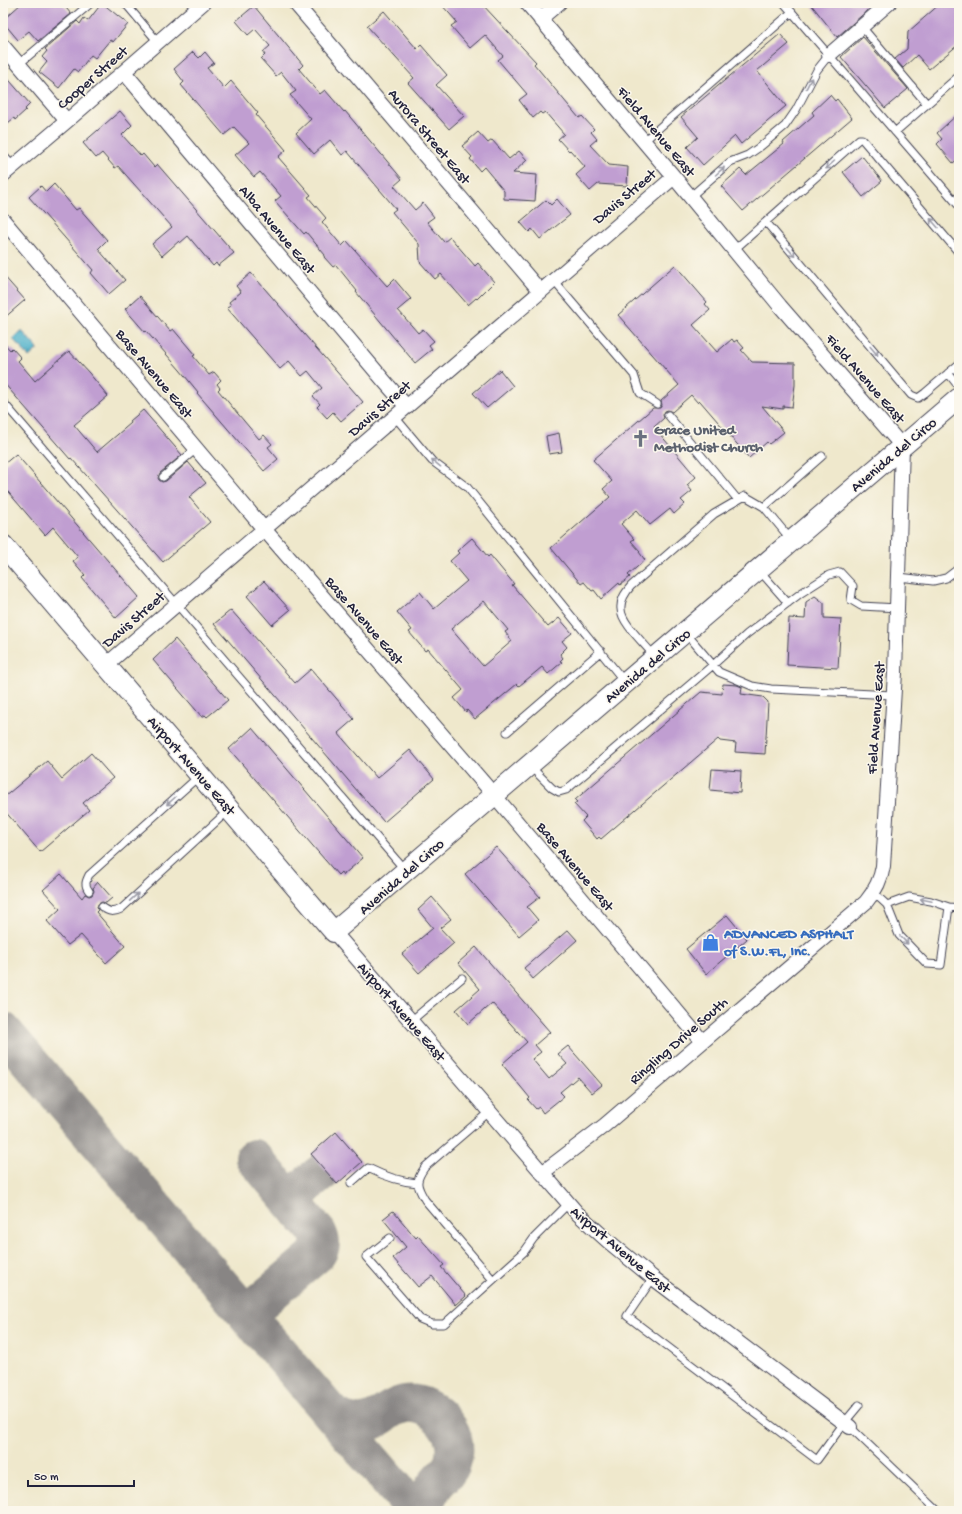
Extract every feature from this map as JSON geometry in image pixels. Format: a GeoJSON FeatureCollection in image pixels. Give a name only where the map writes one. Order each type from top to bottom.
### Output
{"type":"FeatureCollection","features":[{"type":"Feature","properties":{"kind":"street","name":"Cooper Street"},"geometry":{"type":"LineString","coordinates":[[8,171],[203,3]]}},
{"type":"Feature","properties":{"kind":"street","name":"Aurora Street East"},"geometry":{"type":"LineString","coordinates":[[295,3],[540,291]]}},
{"type":"Feature","properties":{"kind":"street","name":"Field Avenue East"},"geometry":{"type":"LineString","coordinates":[[527,3],[644,141],[780,306],[902,446],[898,608],[883,866],[881,878],[874,893],[866,902],[834,929]]}},
{"type":"Feature","properties":{"kind":"street"},"geometry":{"type":"LineString","coordinates":[[540,19],[559,3]]}},
{"type":"Feature","properties":{"kind":"street"},"geometry":{"type":"LineString","coordinates":[[829,55],[889,3]]}},
{"type":"Feature","properties":{"kind":"street"},"geometry":{"type":"LineString","coordinates":[[3,46],[67,121]]}},
{"type":"Feature","properties":{"kind":"street","name":"Alba Avenue East"},"geometry":{"type":"LineString","coordinates":[[124,72],[407,407]]}},
{"type":"Feature","properties":{"kind":"street","name":"Davis Street"},"geometry":{"type":"LineString","coordinates":[[106,665],[674,177]]}},
{"type":"Feature","properties":{"kind":"street","name":"Base Avenue East"},"geometry":{"type":"LineString","coordinates":[[4,221],[264,529],[494,795],[702,1041]]}},
{"type":"Feature","properties":{"kind":"street","name":"Avenida del Circo"},"geometry":{"type":"LineString","coordinates":[[334,932],[959,398]]}},
{"type":"Feature","properties":{"kind":"street","name":"Airport Avenue East"},"geometry":{"type":"LineString","coordinates":[[3,545],[568,1204],[594,1230],[653,1278],[847,1425]]}},
{"type":"Feature","properties":{"kind":"street","name":"Ringling Drive South"},"geometry":{"type":"LineString","coordinates":[[542,1173],[605,1125],[834,929]]}},
{"type":"Feature","properties":{"kind":"lane"},"geometry":{"type":"LineString","coordinates":[[19,64],[91,3]]}},
{"type":"Feature","properties":{"kind":"lane"},"geometry":{"type":"LineString","coordinates":[[125,3],[158,42]]}},
{"type":"Feature","properties":{"kind":"lane"},"geometry":{"type":"LineString","coordinates":[[784,3],[959,206]]}},
{"type":"Feature","properties":{"kind":"lane"},"geometry":{"type":"LineString","coordinates":[[644,141],[792,12]]}},
{"type":"Feature","properties":{"kind":"lane"},"geometry":{"type":"LineString","coordinates":[[862,27],[926,104]]}},
{"type":"Feature","properties":{"kind":"lane"},"geometry":{"type":"LineString","coordinates":[[690,197],[730,162],[748,155],[785,126],[796,110],[817,70],[829,55]]}},
{"type":"Feature","properties":{"kind":"lane"},"geometry":{"type":"LineString","coordinates":[[895,132],[959,76]]}},
{"type":"Feature","properties":{"kind":"lane"},"geometry":{"type":"LineString","coordinates":[[734,250],[858,140],[862,139],[959,253]]}},
{"type":"Feature","properties":{"kind":"lane"},"geometry":{"type":"LineString","coordinates":[[3,155],[8,171]]}},
{"type":"Feature","properties":{"kind":"lane"},"geometry":{"type":"LineString","coordinates":[[766,222],[911,395],[918,398],[959,364]]}},
{"type":"Feature","properties":{"kind":"lane"},"geometry":{"type":"LineString","coordinates":[[553,280],[634,375],[640,393],[657,404]]}},
{"type":"Feature","properties":{"kind":"lane"},"geometry":{"type":"LineString","coordinates":[[948,373],[959,387]]}},
{"type":"Feature","properties":{"kind":"lane"},"geometry":{"type":"LineString","coordinates":[[3,402],[406,871]]}},
{"type":"Feature","properties":{"kind":"lane"},"geometry":{"type":"LineString","coordinates":[[668,415],[738,500]]}},
{"type":"Feature","properties":{"kind":"lane"},"geometry":{"type":"LineString","coordinates":[[395,417],[432,461],[467,487],[626,683]]}},
{"type":"Feature","properties":{"kind":"lane"},"geometry":{"type":"LineString","coordinates":[[162,477],[196,449]]}},
{"type":"Feature","properties":{"kind":"lane"},"geometry":{"type":"LineString","coordinates":[[764,507],[822,456]]}},
{"type":"Feature","properties":{"kind":"lane"},"geometry":{"type":"LineString","coordinates":[[656,657],[623,619],[620,608],[623,595],[631,586],[714,514],[745,496],[764,507],[792,541]]}},
{"type":"Feature","properties":{"kind":"lane"},"geometry":{"type":"LineString","coordinates":[[899,577],[933,581],[946,578],[959,568]]}},
{"type":"Feature","properties":{"kind":"lane"},"geometry":{"type":"LineString","coordinates":[[759,569],[788,603]]}},
{"type":"Feature","properties":{"kind":"lane"},"geometry":{"type":"LineString","coordinates":[[530,765],[552,788],[559,792],[566,790],[713,665],[747,634],[788,603],[829,575],[840,572],[853,586],[851,600],[861,606],[898,608]]}},
{"type":"Feature","properties":{"kind":"lane"},"geometry":{"type":"LineString","coordinates":[[685,632],[719,672],[752,686],[771,689],[894,695]]}},
{"type":"Feature","properties":{"kind":"lane"},"geometry":{"type":"LineString","coordinates":[[507,732],[601,651]]}},
{"type":"Feature","properties":{"kind":"lane"},"geometry":{"type":"LineString","coordinates":[[89,891],[86,887],[86,882],[89,875],[200,775]]}},
{"type":"Feature","properties":{"kind":"lane"},"geometry":{"type":"LineString","coordinates":[[102,907],[108,911],[114,912],[120,909],[230,809]]}},
{"type":"Feature","properties":{"kind":"lane"},"geometry":{"type":"LineString","coordinates":[[874,893],[887,905],[899,935],[928,964],[940,965],[949,907]]}},
{"type":"Feature","properties":{"kind":"lane"},"geometry":{"type":"LineString","coordinates":[[887,905],[909,897],[959,908]]}},
{"type":"Feature","properties":{"kind":"lane"},"geometry":{"type":"LineString","coordinates":[[411,1021],[462,978]]}},
{"type":"Feature","properties":{"kind":"lane"},"geometry":{"type":"LineString","coordinates":[[489,1112],[425,1167],[418,1176],[418,1188],[425,1200],[494,1280]]}},
{"type":"Feature","properties":{"kind":"lane"},"geometry":{"type":"LineString","coordinates":[[351,1183],[368,1168],[385,1177],[405,1182],[418,1183]]}},
{"type":"Feature","properties":{"kind":"lane"},"geometry":{"type":"LineString","coordinates":[[390,1238],[366,1257],[420,1319],[432,1324],[444,1324],[524,1252],[534,1238],[568,1204]]}},
{"type":"Feature","properties":{"kind":"lane"},"geometry":{"type":"LineString","coordinates":[[653,1278],[627,1316],[817,1460],[847,1425],[860,1405]]}},
{"type":"Feature","properties":{"kind":"lane"},"geometry":{"type":"LineString","coordinates":[[847,1425],[938,1511]]}},
{"type":"Feature","properties":{"kind":"water"},"geometry":{"type":"Polygon","coordinates":[[[21,331],[38,349],[29,357],[13,339],[21,331]]]}},
{"type":"Feature","properties":{"kind":"building"},"geometry":{"type":"Polygon","coordinates":[[[22,3],[62,3],[71,14],[38,41],[29,31],[18,40],[3,20],[22,3]]]}},
{"type":"Feature","properties":{"kind":"building"},"geometry":{"type":"Polygon","coordinates":[[[102,3],[128,24],[113,42],[110,40],[95,58],[91,55],[78,72],[74,69],[59,88],[39,72],[47,62],[42,57],[47,51],[45,49],[77,21],[80,24],[84,18],[88,21],[102,3]]]}},
{"type":"Feature","properties":{"kind":"building"},"geometry":{"type":"Polygon","coordinates":[[[440,3],[481,3],[536,62],[534,64],[579,118],[582,116],[594,129],[591,132],[597,139],[590,145],[609,165],[628,167],[627,186],[598,184],[590,191],[576,175],[585,167],[558,139],[564,134],[545,112],[542,114],[540,112],[533,118],[519,100],[527,94],[498,60],[503,56],[485,35],[470,48],[451,26],[457,22],[440,3]]]}},
{"type":"Feature","properties":{"kind":"building"},"geometry":{"type":"Polygon","coordinates":[[[810,3],[876,3],[837,37],[810,3]]]}},
{"type":"Feature","properties":{"kind":"building"},"geometry":{"type":"Polygon","coordinates":[[[941,3],[959,3],[959,44],[929,69],[917,55],[903,68],[895,59],[907,49],[908,32],[941,3]]]}},
{"type":"Feature","properties":{"kind":"building"},"geometry":{"type":"Polygon","coordinates":[[[254,6],[303,65],[299,69],[320,94],[325,90],[344,112],[345,111],[402,179],[394,186],[415,210],[423,203],[434,217],[427,222],[444,242],[450,237],[475,266],[478,263],[494,282],[477,299],[476,298],[468,305],[441,274],[435,279],[420,262],[419,244],[392,212],[396,209],[347,151],[342,155],[330,140],[314,154],[296,133],[311,119],[290,95],[296,91],[281,72],[276,76],[261,59],[265,55],[263,52],[270,46],[255,29],[248,35],[236,21],[254,6]]]}},
{"type":"Feature","properties":{"kind":"building"},"geometry":{"type":"Polygon","coordinates":[[[384,11],[417,49],[421,45],[447,75],[436,85],[464,116],[449,129],[408,83],[414,78],[367,26],[384,11]]]}},
{"type":"Feature","properties":{"kind":"building"},"geometry":{"type":"Polygon","coordinates":[[[780,34],[789,44],[757,71],[786,106],[741,144],[735,136],[703,165],[687,147],[698,137],[681,117],[780,34]]]}},
{"type":"Feature","properties":{"kind":"building"},"geometry":{"type":"Polygon","coordinates":[[[863,37],[908,89],[885,108],[841,57],[863,37]]]}},
{"type":"Feature","properties":{"kind":"building"},"geometry":{"type":"Polygon","coordinates":[[[193,52],[199,58],[205,52],[214,63],[207,68],[224,88],[231,81],[258,113],[256,115],[286,150],[278,157],[311,195],[308,197],[326,218],[322,222],[342,246],[347,241],[387,286],[394,279],[411,299],[398,310],[418,333],[423,329],[434,341],[429,345],[432,349],[415,363],[356,292],[357,291],[336,265],[333,267],[306,232],[304,234],[275,201],[281,196],[260,172],[254,177],[235,155],[249,143],[234,127],[224,135],[181,85],[184,82],[174,69],[193,52]]]}},
{"type":"Feature","properties":{"kind":"building"},"geometry":{"type":"Polygon","coordinates":[[[3,73],[30,104],[15,120],[14,118],[3,127],[3,73]]]}},
{"type":"Feature","properties":{"kind":"building"},"geometry":{"type":"Polygon","coordinates":[[[830,95],[835,101],[837,99],[852,118],[743,211],[721,186],[740,169],[746,175],[784,144],[783,142],[814,115],[812,112],[830,95]]]}},
{"type":"Feature","properties":{"kind":"building"},"geometry":{"type":"Polygon","coordinates":[[[120,111],[132,125],[122,135],[141,156],[143,154],[154,167],[157,164],[234,253],[218,266],[216,263],[213,266],[188,236],[180,243],[179,241],[162,256],[152,244],[172,227],[118,166],[115,168],[102,153],[96,158],[83,143],[120,111]]]}},
{"type":"Feature","properties":{"kind":"building"},"geometry":{"type":"Polygon","coordinates":[[[959,113],[959,158],[953,163],[937,144],[942,139],[937,133],[959,113]]]}},
{"type":"Feature","properties":{"kind":"building"},"geometry":{"type":"Polygon","coordinates":[[[478,132],[488,143],[492,140],[509,159],[519,151],[527,160],[513,173],[537,175],[535,201],[504,199],[504,191],[484,167],[480,171],[470,159],[472,157],[462,146],[478,132]]]}},
{"type":"Feature","properties":{"kind":"building"},"geometry":{"type":"Polygon","coordinates":[[[862,156],[882,181],[863,197],[843,172],[862,156]]]}},
{"type":"Feature","properties":{"kind":"building"},"geometry":{"type":"Polygon","coordinates":[[[54,184],[76,210],[79,208],[107,240],[98,249],[125,280],[109,294],[91,273],[93,270],[29,197],[41,186],[46,192],[54,184]]]}},
{"type":"Feature","properties":{"kind":"building"},"geometry":{"type":"Polygon","coordinates":[[[557,199],[570,215],[540,239],[532,229],[529,232],[520,222],[546,200],[551,205],[557,199]]]}},
{"type":"Feature","properties":{"kind":"building","name":"Grace United Methodist Church"},"geometry":{"type":"Polygon","coordinates":[[[675,265],[707,302],[705,304],[710,310],[693,325],[717,352],[732,339],[734,342],[737,340],[744,348],[741,350],[752,362],[795,363],[795,385],[792,407],[783,406],[783,409],[762,406],[784,432],[769,444],[767,442],[749,458],[700,401],[698,403],[691,395],[672,412],[668,410],[665,411],[663,415],[664,418],[654,427],[696,477],[687,485],[692,491],[681,500],[685,504],[674,514],[670,509],[650,525],[637,510],[621,524],[634,539],[631,541],[640,551],[639,552],[645,560],[628,575],[630,577],[620,585],[619,583],[601,599],[594,590],[592,591],[584,582],[581,584],[551,548],[610,497],[603,489],[612,481],[593,460],[653,408],[660,408],[662,405],[661,401],[679,385],[618,315],[675,265]]]}},
{"type":"Feature","properties":{"kind":"building"},"geometry":{"type":"Polygon","coordinates":[[[251,273],[363,402],[341,421],[333,412],[327,418],[317,407],[320,404],[313,396],[322,388],[308,371],[302,376],[289,361],[280,369],[227,308],[231,305],[229,302],[241,292],[236,286],[251,273]]]}},
{"type":"Feature","properties":{"kind":"building"},"geometry":{"type":"Polygon","coordinates":[[[3,275],[25,300],[3,319],[3,275]]]}},
{"type":"Feature","properties":{"kind":"building"},"geometry":{"type":"Polygon","coordinates":[[[140,296],[170,331],[173,329],[195,355],[193,356],[209,375],[214,372],[221,380],[217,384],[220,388],[218,390],[259,439],[264,435],[272,444],[268,447],[278,459],[264,471],[197,393],[198,392],[180,370],[125,309],[140,296]]]}},
{"type":"Feature","properties":{"kind":"building"},"geometry":{"type":"Polygon","coordinates":[[[3,342],[10,350],[12,348],[21,358],[18,361],[35,381],[69,351],[89,373],[108,396],[74,425],[97,452],[131,423],[130,421],[143,410],[182,455],[160,473],[158,478],[159,480],[162,482],[166,481],[188,462],[206,483],[189,497],[210,522],[163,562],[3,382],[3,342]]]}},
{"type":"Feature","properties":{"kind":"building"},"geometry":{"type":"Polygon","coordinates":[[[500,370],[513,386],[487,408],[473,393],[500,370]]]}},
{"type":"Feature","properties":{"kind":"building"},"geometry":{"type":"Polygon","coordinates":[[[559,433],[562,452],[549,454],[546,436],[559,433]]]}},
{"type":"Feature","properties":{"kind":"building"},"geometry":{"type":"Polygon","coordinates":[[[16,454],[139,597],[116,618],[82,578],[85,575],[73,561],[78,557],[53,527],[45,535],[3,486],[3,465],[16,454]]]}},
{"type":"Feature","properties":{"kind":"building"},"geometry":{"type":"Polygon","coordinates":[[[472,538],[488,557],[490,555],[514,584],[512,585],[548,627],[559,618],[572,633],[562,641],[567,647],[560,654],[563,658],[560,661],[562,662],[548,674],[542,667],[519,686],[517,684],[475,719],[467,710],[466,712],[454,698],[463,690],[428,649],[425,651],[409,632],[412,630],[397,612],[420,592],[434,609],[467,581],[450,561],[459,553],[457,551],[472,538]],[[484,601],[451,629],[483,666],[512,641],[505,632],[508,630],[484,601]]]}},
{"type":"Feature","properties":{"kind":"building"},"geometry":{"type":"Polygon","coordinates":[[[264,581],[290,610],[272,625],[247,596],[264,581]]]}},
{"type":"Feature","properties":{"kind":"building"},"geometry":{"type":"Polygon","coordinates":[[[815,596],[824,603],[824,618],[841,619],[838,668],[787,665],[789,618],[805,619],[806,602],[815,596]]]}},
{"type":"Feature","properties":{"kind":"building"},"geometry":{"type":"Polygon","coordinates":[[[231,610],[295,683],[311,669],[354,719],[338,733],[377,778],[410,750],[434,779],[384,822],[214,624],[231,610]]]}},
{"type":"Feature","properties":{"kind":"building"},"geometry":{"type":"Polygon","coordinates":[[[175,639],[228,700],[207,717],[205,715],[202,717],[153,660],[175,639]]]}},
{"type":"Feature","properties":{"kind":"building"},"geometry":{"type":"Polygon","coordinates":[[[723,684],[742,687],[741,694],[763,697],[768,702],[765,754],[735,752],[736,743],[720,741],[718,739],[601,839],[599,837],[597,839],[582,821],[586,817],[574,804],[577,802],[575,800],[701,692],[722,694],[723,684]]]}},
{"type":"Feature","properties":{"kind":"building"},"geometry":{"type":"Polygon","coordinates":[[[252,728],[363,858],[343,875],[341,872],[338,875],[229,749],[252,728]]]}},
{"type":"Feature","properties":{"kind":"building"},"geometry":{"type":"Polygon","coordinates":[[[91,753],[113,778],[83,803],[89,810],[40,852],[3,809],[3,798],[47,761],[62,779],[91,753]]]}},
{"type":"Feature","properties":{"kind":"building"},"geometry":{"type":"Polygon","coordinates":[[[712,769],[741,771],[740,793],[710,790],[712,769]]]}},
{"type":"Feature","properties":{"kind":"building"},"geometry":{"type":"Polygon","coordinates":[[[496,847],[540,897],[527,907],[538,920],[519,936],[465,874],[496,847]]]}},
{"type":"Feature","properties":{"kind":"building"},"geometry":{"type":"Polygon","coordinates":[[[61,874],[82,898],[85,894],[89,896],[92,895],[94,891],[93,888],[98,882],[112,898],[106,903],[102,902],[98,904],[98,910],[96,912],[125,946],[106,963],[81,935],[68,945],[47,921],[60,909],[43,890],[61,874]]]}},
{"type":"Feature","properties":{"kind":"building"},"geometry":{"type":"Polygon","coordinates":[[[432,897],[451,919],[440,928],[454,943],[419,973],[402,954],[433,928],[418,910],[432,897]]]}},
{"type":"Feature","properties":{"kind":"building"},"geometry":{"type":"Polygon","coordinates":[[[727,915],[747,939],[706,974],[686,949],[727,915]]]}},
{"type":"Feature","properties":{"kind":"building"},"geometry":{"type":"Polygon","coordinates":[[[568,930],[577,940],[533,979],[524,968],[568,930]]]}},
{"type":"Feature","properties":{"kind":"building"},"geometry":{"type":"Polygon","coordinates":[[[476,947],[550,1032],[535,1045],[541,1052],[532,1059],[549,1079],[567,1064],[558,1054],[568,1046],[602,1085],[592,1093],[578,1077],[560,1092],[564,1096],[543,1113],[539,1107],[536,1109],[528,1100],[530,1098],[502,1064],[527,1042],[492,1003],[468,1024],[456,1010],[480,989],[458,963],[476,947]]]}},
{"type":"Feature","properties":{"kind":"building"},"geometry":{"type":"Polygon","coordinates":[[[336,1132],[362,1162],[337,1184],[311,1154],[336,1132]]]}},
{"type":"Feature","properties":{"kind":"building"},"geometry":{"type":"Polygon","coordinates":[[[393,1211],[416,1238],[418,1236],[444,1265],[441,1267],[466,1296],[456,1305],[432,1276],[418,1287],[393,1258],[406,1247],[383,1219],[393,1211]]]}},
{"type":"Feature","properties":{"kind":"taxiway"},"geometry":{"type":"LineString","coordinates":[[3,1031],[415,1511]]}},
{"type":"Feature","properties":{"kind":"taxiway"},"geometry":{"type":"LineString","coordinates":[[238,1304],[247,1308],[257,1305],[317,1254],[321,1244],[318,1233],[254,1158]]}},
{"type":"Feature","properties":{"kind":"taxiway"},"geometry":{"type":"LineString","coordinates":[[299,1211],[297,1199],[300,1193],[309,1183],[325,1170]]}},
{"type":"Feature","properties":{"kind":"taxiway"},"geometry":{"type":"LineString","coordinates":[[330,1412],[341,1419],[353,1423],[365,1423],[378,1418],[393,1408],[404,1404],[412,1404],[419,1405],[433,1411],[444,1422],[452,1434],[454,1457],[450,1468],[430,1493],[424,1511]]}},
{"type":"Feature","properties":{"kind":"place","name":"Grace United Methodist Church"},"geometry":{"type":"Point","coordinates":[641,438]}},
{"type":"Feature","properties":{"kind":"place","name":"ADVANCED ASPHALT of S.W.FL, Inc."},"geometry":{"type":"Point","coordinates":[711,942]}}]}
